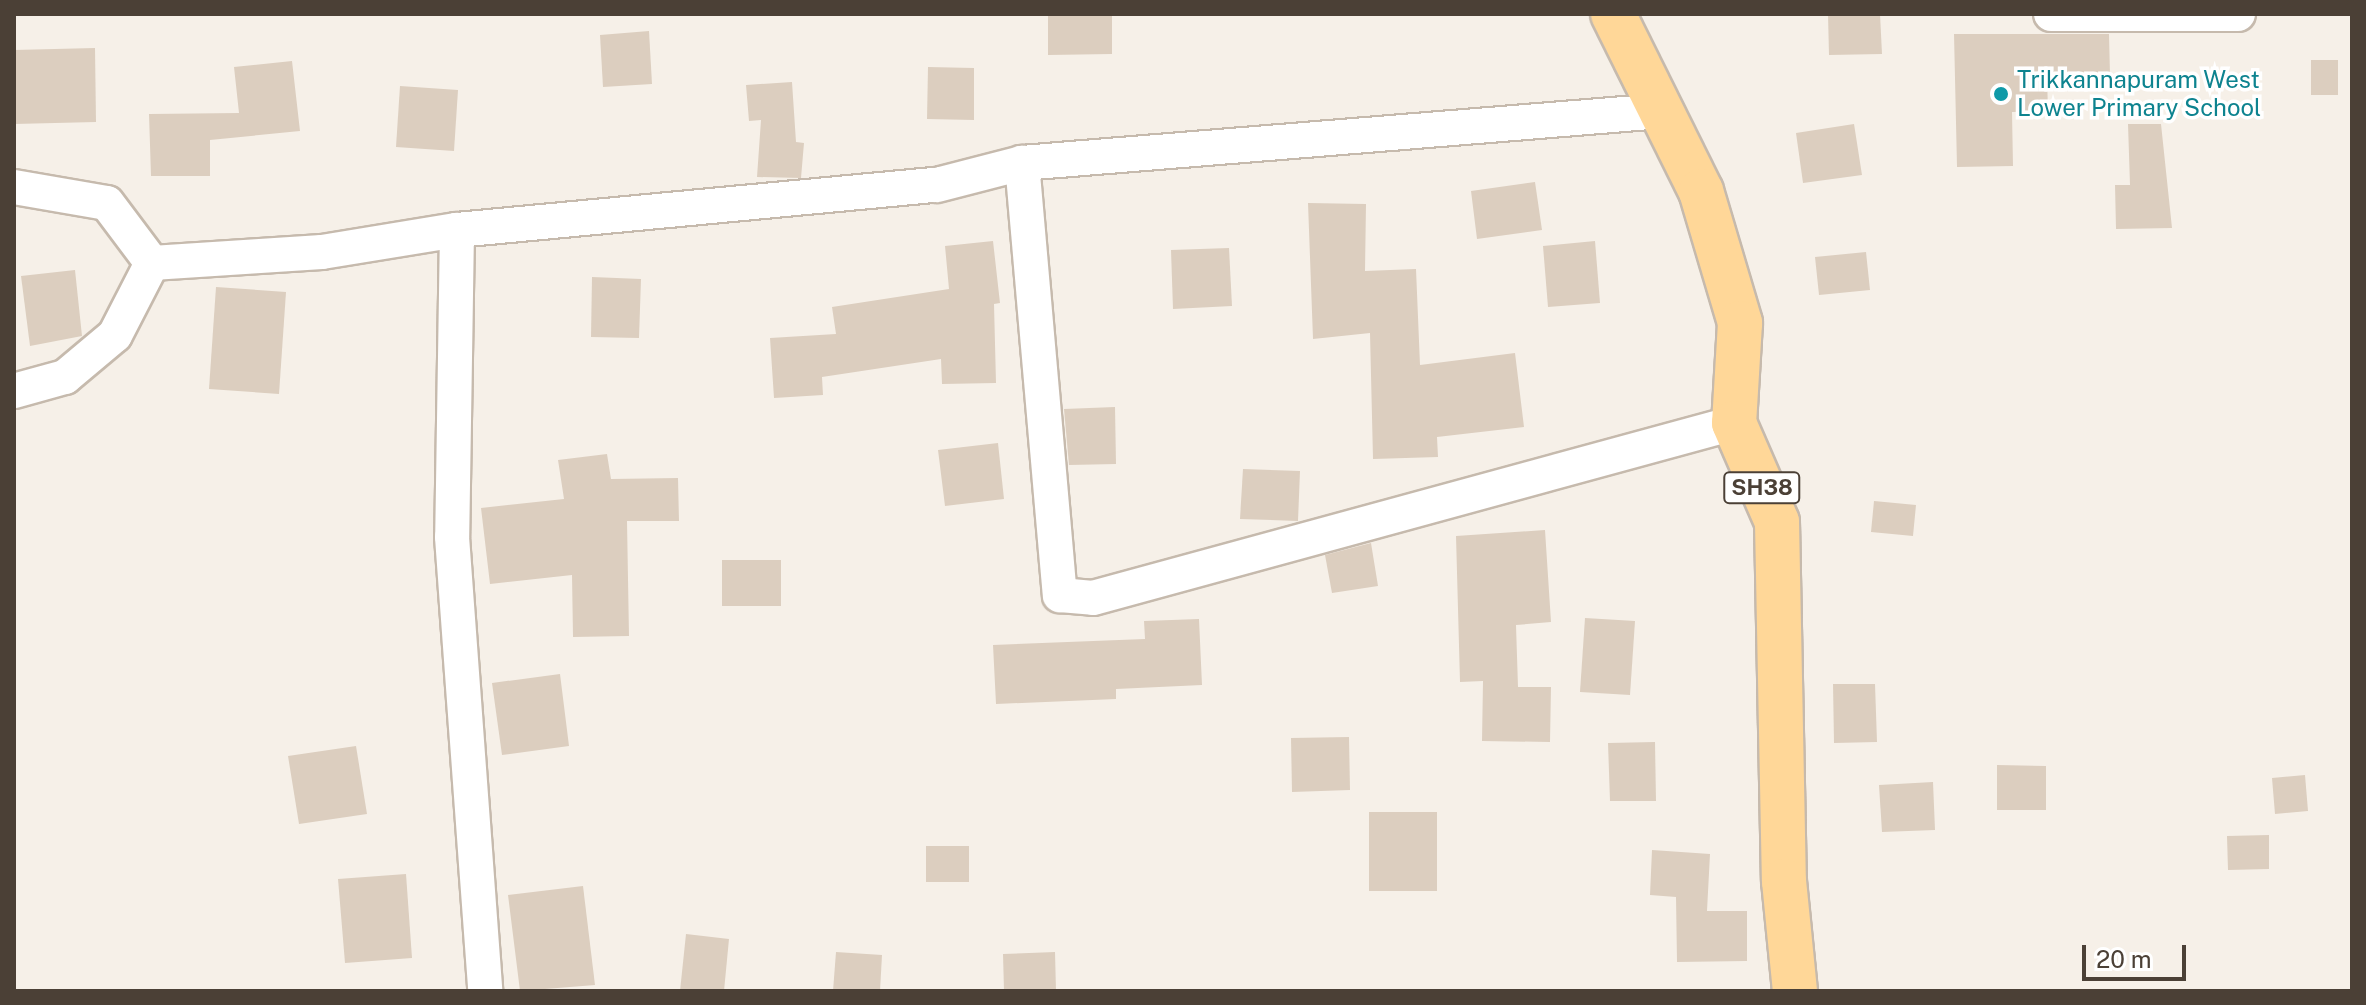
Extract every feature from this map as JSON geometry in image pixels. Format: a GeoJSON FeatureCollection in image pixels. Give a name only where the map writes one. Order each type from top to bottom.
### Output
{"type":"FeatureCollection","features":[{"type":"Feature","properties":{"kind":"main road","name":"SH38"},"geometry":{"type":"LineString","coordinates":[[1613,14],[1701,191],[1740,323],[1734,423],[1777,522],[1784,881],[1795,991]]}},
{"type":"Feature","properties":{"kind":"street"},"geometry":{"type":"LineString","coordinates":[[2051,14],[2238,14]]}},
{"type":"Feature","properties":{"kind":"street"},"geometry":{"type":"LineString","coordinates":[[152,263],[322,252],[457,230],[937,185],[1022,163],[1662,111]]}},
{"type":"Feature","properties":{"kind":"street"},"geometry":{"type":"LineString","coordinates":[[1022,163],[1060,595],[1093,598],[1734,423]]}},
{"type":"Feature","properties":{"kind":"street"},"geometry":{"type":"LineString","coordinates":[[14,187],[107,203],[152,263]]}},
{"type":"Feature","properties":{"kind":"street"},"geometry":{"type":"LineString","coordinates":[[457,230],[452,537],[485,991]]}},
{"type":"Feature","properties":{"kind":"street"},"geometry":{"type":"LineString","coordinates":[[14,391],[65,377],[115,335],[152,263]]}},
{"type":"Feature","properties":{"kind":"building"},"geometry":{"type":"Polygon","coordinates":[[[1048,14],[1112,14],[1112,54],[1048,55],[1048,14]]]}},
{"type":"Feature","properties":{"kind":"building"},"geometry":{"type":"Polygon","coordinates":[[[1828,14],[1880,14],[1882,54],[1829,55],[1828,14]]]}},
{"type":"Feature","properties":{"kind":"building"},"geometry":{"type":"Polygon","coordinates":[[[649,31],[652,84],[603,87],[600,35],[649,31]]]}},
{"type":"Feature","properties":{"kind":"building","name":"Trikkannapuram West Lower Primary School"},"geometry":{"type":"Polygon","coordinates":[[[1954,34],[2109,34],[2110,75],[2047,77],[2048,111],[2012,112],[2013,166],[1957,167],[1954,34]]]}},
{"type":"Feature","properties":{"kind":"building"},"geometry":{"type":"Polygon","coordinates":[[[95,48],[96,122],[14,124],[14,50],[95,48]]]}},
{"type":"Feature","properties":{"kind":"building"},"geometry":{"type":"Polygon","coordinates":[[[2311,60],[2338,60],[2338,95],[2311,95],[2311,60]]]}},
{"type":"Feature","properties":{"kind":"building"},"geometry":{"type":"Polygon","coordinates":[[[292,61],[300,131],[210,140],[210,176],[151,176],[149,114],[239,113],[234,67],[292,61]]]}},
{"type":"Feature","properties":{"kind":"building"},"geometry":{"type":"Polygon","coordinates":[[[928,67],[974,68],[974,120],[927,119],[928,67]]]}},
{"type":"Feature","properties":{"kind":"building"},"geometry":{"type":"Polygon","coordinates":[[[792,82],[796,142],[804,143],[801,178],[757,177],[761,120],[749,121],[746,85],[792,82]]]}},
{"type":"Feature","properties":{"kind":"building"},"geometry":{"type":"Polygon","coordinates":[[[400,86],[458,90],[454,151],[396,147],[400,86]]]}},
{"type":"Feature","properties":{"kind":"building"},"geometry":{"type":"Polygon","coordinates":[[[1854,124],[1862,175],[1803,183],[1796,133],[1854,124]]]}},
{"type":"Feature","properties":{"kind":"building"},"geometry":{"type":"Polygon","coordinates":[[[2128,124],[2161,124],[2172,228],[2116,229],[2115,185],[2130,185],[2128,124]]]}},
{"type":"Feature","properties":{"kind":"building"},"geometry":{"type":"Polygon","coordinates":[[[1535,182],[1542,230],[1477,239],[1471,191],[1535,182]]]}},
{"type":"Feature","properties":{"kind":"building"},"geometry":{"type":"Polygon","coordinates":[[[1308,203],[1366,204],[1365,271],[1416,269],[1420,365],[1515,353],[1524,427],[1437,437],[1438,457],[1373,459],[1370,333],[1313,339],[1308,203]]]}},
{"type":"Feature","properties":{"kind":"building"},"geometry":{"type":"Polygon","coordinates":[[[993,241],[1000,303],[994,304],[996,383],[942,384],[941,359],[822,377],[823,395],[774,398],[770,338],[836,334],[832,307],[949,289],[945,246],[993,241]]]}},
{"type":"Feature","properties":{"kind":"building"},"geometry":{"type":"Polygon","coordinates":[[[1595,241],[1600,303],[1548,307],[1543,246],[1595,241]]]}},
{"type":"Feature","properties":{"kind":"building"},"geometry":{"type":"Polygon","coordinates":[[[1229,248],[1232,306],[1173,309],[1171,250],[1229,248]]]}},
{"type":"Feature","properties":{"kind":"building"},"geometry":{"type":"Polygon","coordinates":[[[1866,252],[1870,290],[1819,295],[1815,257],[1866,252]]]}},
{"type":"Feature","properties":{"kind":"building"},"geometry":{"type":"Polygon","coordinates":[[[75,270],[82,336],[30,346],[21,276],[75,270]]]}},
{"type":"Feature","properties":{"kind":"building"},"geometry":{"type":"Polygon","coordinates":[[[592,277],[641,279],[639,338],[591,337],[592,277]]]}},
{"type":"Feature","properties":{"kind":"building"},"geometry":{"type":"Polygon","coordinates":[[[216,287],[286,292],[279,394],[209,389],[216,287]]]}},
{"type":"Feature","properties":{"kind":"building"},"geometry":{"type":"Polygon","coordinates":[[[1115,407],[1116,464],[1069,465],[1064,409],[1115,407]]]}},
{"type":"Feature","properties":{"kind":"building"},"geometry":{"type":"Polygon","coordinates":[[[998,443],[1004,499],[945,506],[938,450],[998,443]]]}},
{"type":"Feature","properties":{"kind":"building"},"geometry":{"type":"Polygon","coordinates":[[[607,454],[611,479],[678,478],[679,521],[627,521],[629,636],[573,637],[572,575],[490,584],[481,508],[564,499],[558,460],[607,454]]]}},
{"type":"Feature","properties":{"kind":"building"},"geometry":{"type":"Polygon","coordinates":[[[1243,469],[1300,471],[1298,521],[1240,519],[1243,469]]]}},
{"type":"Feature","properties":{"kind":"building"},"geometry":{"type":"Polygon","coordinates":[[[1874,501],[1916,505],[1913,536],[1871,532],[1874,501]]]}},
{"type":"Feature","properties":{"kind":"building"},"geometry":{"type":"Polygon","coordinates":[[[1545,530],[1551,622],[1516,625],[1518,687],[1551,687],[1550,742],[1482,741],[1483,681],[1460,682],[1456,536],[1545,530]]]}},
{"type":"Feature","properties":{"kind":"building"},"geometry":{"type":"Polygon","coordinates":[[[1371,543],[1378,586],[1332,593],[1325,555],[1371,543]]]}},
{"type":"Feature","properties":{"kind":"building"},"geometry":{"type":"Polygon","coordinates":[[[722,560],[781,560],[781,606],[722,606],[722,560]]]}},
{"type":"Feature","properties":{"kind":"building"},"geometry":{"type":"Polygon","coordinates":[[[1585,618],[1635,621],[1630,695],[1580,692],[1585,618]]]}},
{"type":"Feature","properties":{"kind":"building"},"geometry":{"type":"Polygon","coordinates":[[[1199,619],[1202,685],[1116,689],[1116,699],[996,704],[993,645],[1145,639],[1144,621],[1199,619]]]}},
{"type":"Feature","properties":{"kind":"building"},"geometry":{"type":"Polygon","coordinates":[[[560,674],[569,746],[502,755],[492,683],[560,674]]]}},
{"type":"Feature","properties":{"kind":"building"},"geometry":{"type":"Polygon","coordinates":[[[1833,684],[1875,684],[1877,742],[1834,743],[1833,684]]]}},
{"type":"Feature","properties":{"kind":"building"},"geometry":{"type":"Polygon","coordinates":[[[1349,737],[1350,790],[1292,792],[1291,738],[1349,737]]]}},
{"type":"Feature","properties":{"kind":"building"},"geometry":{"type":"Polygon","coordinates":[[[1655,742],[1656,801],[1610,801],[1608,743],[1655,742]]]}},
{"type":"Feature","properties":{"kind":"building"},"geometry":{"type":"Polygon","coordinates":[[[356,746],[367,814],[299,824],[288,756],[356,746]]]}},
{"type":"Feature","properties":{"kind":"building"},"geometry":{"type":"Polygon","coordinates":[[[1997,765],[2046,766],[2046,810],[1997,810],[1997,765]]]}},
{"type":"Feature","properties":{"kind":"building"},"geometry":{"type":"Polygon","coordinates":[[[2305,775],[2308,811],[2275,814],[2272,778],[2305,775]]]}},
{"type":"Feature","properties":{"kind":"building"},"geometry":{"type":"Polygon","coordinates":[[[1933,782],[1935,830],[1882,832],[1879,785],[1933,782]]]}},
{"type":"Feature","properties":{"kind":"building"},"geometry":{"type":"Polygon","coordinates":[[[1369,812],[1437,812],[1437,891],[1369,891],[1369,812]]]}},
{"type":"Feature","properties":{"kind":"building"},"geometry":{"type":"Polygon","coordinates":[[[2269,835],[2269,869],[2228,870],[2227,836],[2269,835]]]}},
{"type":"Feature","properties":{"kind":"building"},"geometry":{"type":"Polygon","coordinates":[[[926,846],[969,846],[969,882],[926,882],[926,846]]]}},
{"type":"Feature","properties":{"kind":"building"},"geometry":{"type":"Polygon","coordinates":[[[1652,850],[1710,854],[1707,911],[1747,911],[1747,961],[1677,962],[1676,897],[1650,895],[1652,850]]]}},
{"type":"Feature","properties":{"kind":"building"},"geometry":{"type":"Polygon","coordinates":[[[406,874],[412,958],[345,963],[338,879],[406,874]]]}},
{"type":"Feature","properties":{"kind":"building"},"geometry":{"type":"Polygon","coordinates":[[[583,886],[595,985],[520,991],[508,895],[583,886]]]}},
{"type":"Feature","properties":{"kind":"building"},"geometry":{"type":"Polygon","coordinates":[[[686,934],[729,939],[724,991],[680,991],[686,934]]]}},
{"type":"Feature","properties":{"kind":"building"},"geometry":{"type":"Polygon","coordinates":[[[836,952],[882,955],[880,991],[833,991],[836,952]]]}},
{"type":"Feature","properties":{"kind":"building"},"geometry":{"type":"Polygon","coordinates":[[[1055,952],[1056,991],[1004,991],[1003,954],[1055,952]]]}},
{"type":"Feature","properties":{"kind":"place","name":"Trikkannapuram West Lower Primary School"},"geometry":{"type":"Point","coordinates":[2001,94]}}]}
